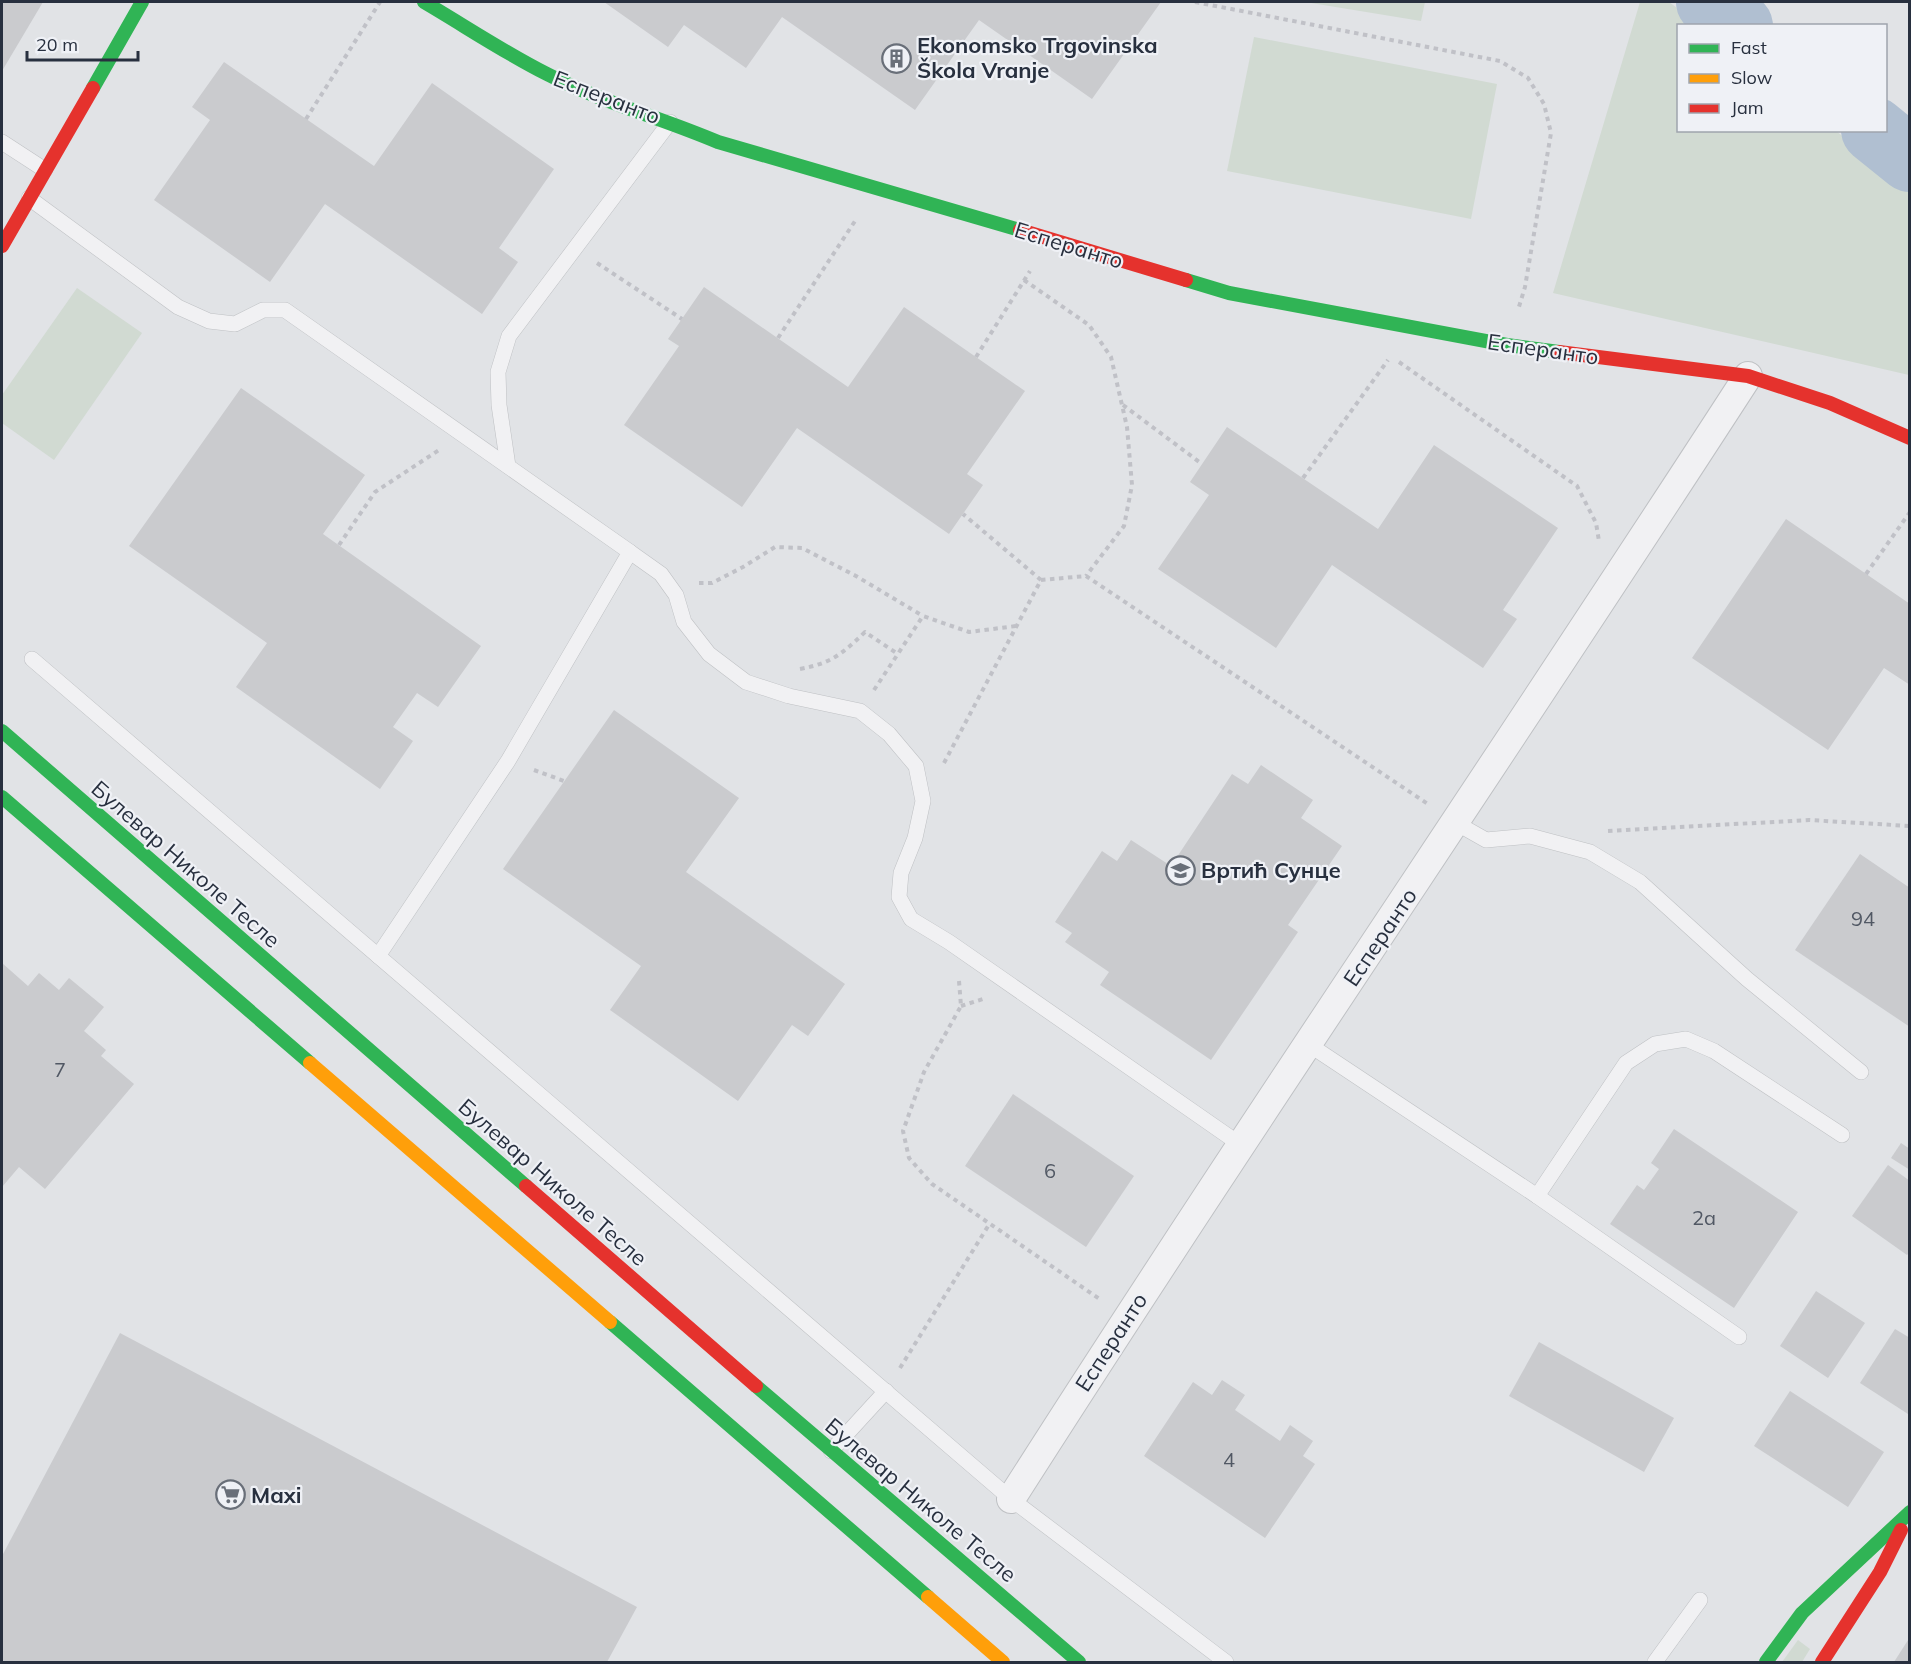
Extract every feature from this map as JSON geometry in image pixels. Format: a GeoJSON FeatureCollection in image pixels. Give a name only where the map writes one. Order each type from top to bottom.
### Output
{"type":"FeatureCollection","features":[{"type":"Feature","properties":{"kind":"main road"},"geometry":{"type":"LineString","coordinates":[[2,246],[142,2]]}},
{"type":"Feature","properties":{"kind":"main road","name":"Есперанто"},"geometry":{"type":"LineString","coordinates":[[424,2],[546,74],[585,92],[670,122],[718,142],[877,187],[1229,293],[1507,345],[1748,376],[1786,386],[1867,417],[1910,438]]}},
{"type":"Feature","properties":{"kind":"main road","name":"Булевар Николе Тесле"},"geometry":{"type":"LineString","coordinates":[[2,731],[831,1451],[1079,1662]]}},
{"type":"Feature","properties":{"kind":"main road"},"geometry":{"type":"LineString","coordinates":[[2,797],[1003,1662]]}},
{"type":"Feature","properties":{"kind":"main road"},"geometry":{"type":"LineString","coordinates":[[1766,1662],[1802,1613],[1910,1513]]}},
{"type":"Feature","properties":{"kind":"main road"},"geometry":{"type":"LineString","coordinates":[[1822,1662],[1880,1572],[1910,1513]]}},
{"type":"Feature","properties":{"kind":"street","name":"Есперанто"},"geometry":{"type":"LineString","coordinates":[[1011,1499],[1127,1317],[1596,611],[1748,376]]}},
{"type":"Feature","properties":{"kind":"lane"},"geometry":{"type":"LineString","coordinates":[[508,466],[499,405],[498,372],[509,336],[670,122]]}},
{"type":"Feature","properties":{"kind":"lane"},"geometry":{"type":"LineString","coordinates":[[2,142],[45,170]]}},
{"type":"Feature","properties":{"kind":"lane"},"geometry":{"type":"LineString","coordinates":[[29,198],[178,307],[209,321],[234,324],[263,310],[285,310],[661,574],[676,595],[684,622],[709,654],[746,682],[789,696],[860,711],[889,734],[916,766],[923,801],[915,838],[901,873],[899,897],[911,919],[949,942],[1241,1145]]}},
{"type":"Feature","properties":{"kind":"lane"},"geometry":{"type":"LineString","coordinates":[[378,956],[508,761],[630,552]]}},
{"type":"Feature","properties":{"kind":"lane"},"geometry":{"type":"LineString","coordinates":[[32,659],[1011,1499],[1226,1662]]}},
{"type":"Feature","properties":{"kind":"lane"},"geometry":{"type":"LineString","coordinates":[[1456,823],[1486,840],[1530,836],[1590,852],[1640,882],[1747,979],[1861,1072]]}},
{"type":"Feature","properties":{"kind":"lane"},"geometry":{"type":"LineString","coordinates":[[1537,1196],[1626,1063],[1655,1044],[1686,1039],[1714,1051],[1842,1134]]}},
{"type":"Feature","properties":{"kind":"lane"},"geometry":{"type":"LineString","coordinates":[[1308,1044],[1537,1196],[1739,1337]]}},
{"type":"Feature","properties":{"kind":"lane"},"geometry":{"type":"LineString","coordinates":[[831,1451],[886,1391]]}},
{"type":"Feature","properties":{"kind":"lane"},"geometry":{"type":"LineString","coordinates":[[1655,1662],[1700,1600]]}},
{"type":"Feature","properties":{"kind":"path"},"geometry":{"type":"LineString","coordinates":[[306,119],[380,2]]}},
{"type":"Feature","properties":{"kind":"path"},"geometry":{"type":"LineString","coordinates":[[1195,2],[1500,61],[1528,78],[1544,104],[1551,133],[1525,287],[1507,345]]}},
{"type":"Feature","properties":{"kind":"path"},"geometry":{"type":"LineString","coordinates":[[778,339],[877,187]]}},
{"type":"Feature","properties":{"kind":"path"},"geometry":{"type":"LineString","coordinates":[[976,357],[1052,240]]}},
{"type":"Feature","properties":{"kind":"path"},"geometry":{"type":"LineString","coordinates":[[575,249],[682,319]]}},
{"type":"Feature","properties":{"kind":"path"},"geometry":{"type":"LineString","coordinates":[[1024,280],[1089,325],[1111,357],[1123,405],[1132,485],[1124,526],[1086,576]]}},
{"type":"Feature","properties":{"kind":"path"},"geometry":{"type":"LineString","coordinates":[[1303,478],[1391,357],[1578,486],[1596,523],[1599,545]]}},
{"type":"Feature","properties":{"kind":"path"},"geometry":{"type":"LineString","coordinates":[[1123,405],[1202,464]]}},
{"type":"Feature","properties":{"kind":"path"},"geometry":{"type":"LineString","coordinates":[[339,545],[375,492],[462,434]]}},
{"type":"Feature","properties":{"kind":"path"},"geometry":{"type":"LineString","coordinates":[[1866,574],[1910,512]]}},
{"type":"Feature","properties":{"kind":"path"},"geometry":{"type":"LineString","coordinates":[[963,514],[1041,580],[1086,576],[1456,823]]}},
{"type":"Feature","properties":{"kind":"path"},"geometry":{"type":"LineString","coordinates":[[661,574],[688,583],[712,583],[775,547],[802,548],[856,576],[923,616],[969,632],[1017,626]]}},
{"type":"Feature","properties":{"kind":"path"},"geometry":{"type":"LineString","coordinates":[[923,801],[1041,580]]}},
{"type":"Feature","properties":{"kind":"path"},"geometry":{"type":"LineString","coordinates":[[860,711],[923,616]]}},
{"type":"Feature","properties":{"kind":"path"},"geometry":{"type":"LineString","coordinates":[[790,671],[822,665],[844,651],[865,632],[897,654]]}},
{"type":"Feature","properties":{"kind":"path"},"geometry":{"type":"LineString","coordinates":[[1600,832],[1809,820],[1910,826]]}},
{"type":"Feature","properties":{"kind":"path"},"geometry":{"type":"LineString","coordinates":[[949,942],[958,973],[961,1006],[924,1072],[903,1131],[909,1158],[932,1184],[1127,1317]]}},
{"type":"Feature","properties":{"kind":"path"},"geometry":{"type":"LineString","coordinates":[[886,1391],[990,1223]]}},
{"type":"Feature","properties":{"kind":"shaded area"},"geometry":{"type":"Polygon","coordinates":[[[1305,2],[1425,2],[1421,21],[1305,2]]]}},
{"type":"Feature","properties":{"kind":"shaded area"},"geometry":{"type":"Polygon","coordinates":[[[1640,2],[1669,2],[1699,24],[1677,24],[1677,132],[1837,132],[1909,188],[1909,375],[1553,293],[1640,2]]]}},
{"type":"Feature","properties":{"kind":"shaded area"},"geometry":{"type":"Polygon","coordinates":[[[1254,37],[1497,84],[1471,219],[1227,171],[1254,37]]]}},
{"type":"Feature","properties":{"kind":"shaded area"},"geometry":{"type":"Polygon","coordinates":[[[77,288],[142,333],[54,460],[2,423],[2,395],[77,288]]]}},
{"type":"Feature","properties":{"kind":"shaded area"},"geometry":{"type":"Polygon","coordinates":[[[1798,1640],[1810,1649],[1802,1662],[1782,1662],[1798,1640]]]}},
{"type":"Feature","properties":{"kind":"building"},"geometry":{"type":"Polygon","coordinates":[[[2,2],[43,2],[2,71],[2,2]]]}},
{"type":"Feature","properties":{"kind":"building","name":"Ekonomsko Trgovinska Škola Vranje"},"geometry":{"type":"Polygon","coordinates":[[[604,2],[1161,2],[1092,99],[979,20],[915,110],[782,17],[746,68],[684,25],[668,47],[604,2]]]}},
{"type":"Feature","properties":{"kind":"building"},"geometry":{"type":"Polygon","coordinates":[[[224,62],[374,166],[432,83],[554,169],[499,248],[518,262],[482,314],[325,204],[270,282],[154,200],[210,120],[192,107],[224,62]]]}},
{"type":"Feature","properties":{"kind":"building"},"geometry":{"type":"Polygon","coordinates":[[[704,287],[848,387],[904,307],[1025,391],[967,474],[983,485],[949,534],[797,428],[742,507],[624,425],[679,346],[668,339],[704,287]]]}},
{"type":"Feature","properties":{"kind":"building"},"geometry":{"type":"Polygon","coordinates":[[[241,388],[365,475],[323,534],[481,646],[438,707],[417,693],[393,727],[413,741],[380,789],[236,687],[267,643],[129,546],[241,388]]]}},
{"type":"Feature","properties":{"kind":"building"},"geometry":{"type":"Polygon","coordinates":[[[1227,427],[1378,529],[1434,445],[1558,528],[1503,610],[1517,619],[1483,668],[1332,565],[1276,648],[1158,569],[1209,495],[1190,482],[1227,427]]]}},
{"type":"Feature","properties":{"kind":"building"},"geometry":{"type":"Polygon","coordinates":[[[1786,519],[1910,604],[1910,685],[1884,668],[1828,750],[1692,658],[1786,519]]]}},
{"type":"Feature","properties":{"kind":"building"},"geometry":{"type":"Polygon","coordinates":[[[614,710],[739,798],[686,872],[845,984],[808,1036],[792,1025],[738,1101],[610,1010],[641,966],[503,869],[614,710]]]}},
{"type":"Feature","properties":{"kind":"building"},"geometry":{"type":"Polygon","coordinates":[[[1261,765],[1313,800],[1301,818],[1342,846],[1288,925],[1298,932],[1211,1060],[1100,985],[1109,972],[1065,942],[1072,933],[1055,922],[1102,851],[1117,861],[1131,840],[1171,866],[1232,774],[1248,784],[1261,765]]]}},
{"type":"Feature","properties":{"kind":"building"},"geometry":{"type":"Polygon","coordinates":[[[1860,854],[1910,888],[1910,1027],[1795,950],[1860,854]]]}},
{"type":"Feature","properties":{"kind":"building"},"geometry":{"type":"Polygon","coordinates":[[[2,963],[28,986],[39,973],[59,990],[69,978],[104,1007],[84,1031],[106,1050],[101,1056],[134,1084],[45,1189],[19,1167],[2,1187],[2,963]]]}},
{"type":"Feature","properties":{"kind":"building"},"geometry":{"type":"Polygon","coordinates":[[[1013,1094],[1134,1176],[1086,1247],[965,1166],[1013,1094]]]}},
{"type":"Feature","properties":{"kind":"building"},"geometry":{"type":"Polygon","coordinates":[[[1674,1129],[1798,1212],[1734,1308],[1610,1224],[1637,1185],[1644,1190],[1659,1169],[1651,1163],[1674,1129]]]}},
{"type":"Feature","properties":{"kind":"building"},"geometry":{"type":"Polygon","coordinates":[[[1901,1143],[1910,1149],[1910,1170],[1891,1158],[1901,1143]]]}},
{"type":"Feature","properties":{"kind":"building"},"geometry":{"type":"Polygon","coordinates":[[[1888,1165],[1910,1181],[1910,1252],[1907,1255],[1852,1216],[1888,1165]]]}},
{"type":"Feature","properties":{"kind":"building"},"geometry":{"type":"Polygon","coordinates":[[[1816,1291],[1865,1323],[1828,1378],[1780,1346],[1816,1291]]]}},
{"type":"Feature","properties":{"kind":"building"},"geometry":{"type":"Polygon","coordinates":[[[1895,1329],[1910,1338],[1908,1414],[1860,1383],[1895,1329]]]}},
{"type":"Feature","properties":{"kind":"building","name":"Maxi"},"geometry":{"type":"Polygon","coordinates":[[[120,1333],[637,1607],[607,1662],[2,1662],[2,1556],[120,1333]]]}},
{"type":"Feature","properties":{"kind":"building"},"geometry":{"type":"Polygon","coordinates":[[[1539,1342],[1674,1418],[1644,1472],[1509,1396],[1539,1342]]]}},
{"type":"Feature","properties":{"kind":"building"},"geometry":{"type":"Polygon","coordinates":[[[1222,1380],[1245,1395],[1235,1410],[1280,1441],[1290,1425],[1313,1441],[1303,1456],[1315,1464],[1265,1538],[1144,1456],[1193,1382],[1212,1395],[1222,1380]]]}},
{"type":"Feature","properties":{"kind":"building"},"geometry":{"type":"Polygon","coordinates":[[[1790,1391],[1884,1452],[1848,1507],[1754,1446],[1790,1391]]]}},
{"type":"Feature","properties":{"kind":"building"},"geometry":{"type":"Polygon","coordinates":[[[1910,1637],[1910,1662],[1894,1662],[1910,1637]]]}},
{"type":"Feature","properties":{"kind":"waterway"},"geometry":{"type":"LineString","coordinates":[[1709,2],[1737,24]]}},
{"type":"Feature","properties":{"kind":"waterway"},"geometry":{"type":"LineString","coordinates":[[1876,132],[1910,159]]}},
{"type":"Feature","properties":{"kind":"traffic: fast"},"geometry":{"type":"LineString","coordinates":[[93,88],[142,2]]}},
{"type":"Feature","properties":{"kind":"traffic: fast"},"geometry":{"type":"LineString","coordinates":[[424,2],[531,66],[610,101],[718,142],[1020,230]]}},
{"type":"Feature","properties":{"kind":"traffic: fast"},"geometry":{"type":"LineString","coordinates":[[1186,280],[1229,293],[1507,345],[1559,352]]}},
{"type":"Feature","properties":{"kind":"traffic: fast"},"geometry":{"type":"LineString","coordinates":[[2,731],[526,1186]]}},
{"type":"Feature","properties":{"kind":"traffic: fast"},"geometry":{"type":"LineString","coordinates":[[2,797],[310,1063]]}},
{"type":"Feature","properties":{"kind":"traffic: fast"},"geometry":{"type":"LineString","coordinates":[[610,1322],[928,1597]]}},
{"type":"Feature","properties":{"kind":"traffic: fast"},"geometry":{"type":"LineString","coordinates":[[756,1386],[1079,1662]]}},
{"type":"Feature","properties":{"kind":"traffic: fast"},"geometry":{"type":"LineString","coordinates":[[1766,1662],[1802,1613],[1910,1512]]}},
{"type":"Feature","properties":{"kind":"traffic: slow"},"geometry":{"type":"LineString","coordinates":[[310,1063],[610,1322]]}},
{"type":"Feature","properties":{"kind":"traffic: slow"},"geometry":{"type":"LineString","coordinates":[[928,1597],[1003,1662]]}},
{"type":"Feature","properties":{"kind":"traffic: jam"},"geometry":{"type":"LineString","coordinates":[[2,246],[93,88]]}},
{"type":"Feature","properties":{"kind":"traffic: jam"},"geometry":{"type":"LineString","coordinates":[[1020,230],[1186,280]]}},
{"type":"Feature","properties":{"kind":"traffic: jam"},"geometry":{"type":"LineString","coordinates":[[1559,352],[1748,376],[1830,403],[1910,438]]}},
{"type":"Feature","properties":{"kind":"traffic: jam"},"geometry":{"type":"LineString","coordinates":[[526,1186],[756,1386]]}},
{"type":"Feature","properties":{"kind":"traffic: jam"},"geometry":{"type":"LineString","coordinates":[[1822,1662],[1880,1572],[1901,1530]]}},
{"type":"Feature","properties":{"kind":"place","name":"Ekonomsko Trgovinska Škola Vranje"},"geometry":{"type":"Point","coordinates":[896,58]}},
{"type":"Feature","properties":{"kind":"place","name":"Вртић Сунце"},"geometry":{"type":"Point","coordinates":[1180,870]}},
{"type":"Feature","properties":{"kind":"place","name":"Maxi"},"geometry":{"type":"Point","coordinates":[230,1495]}}]}
